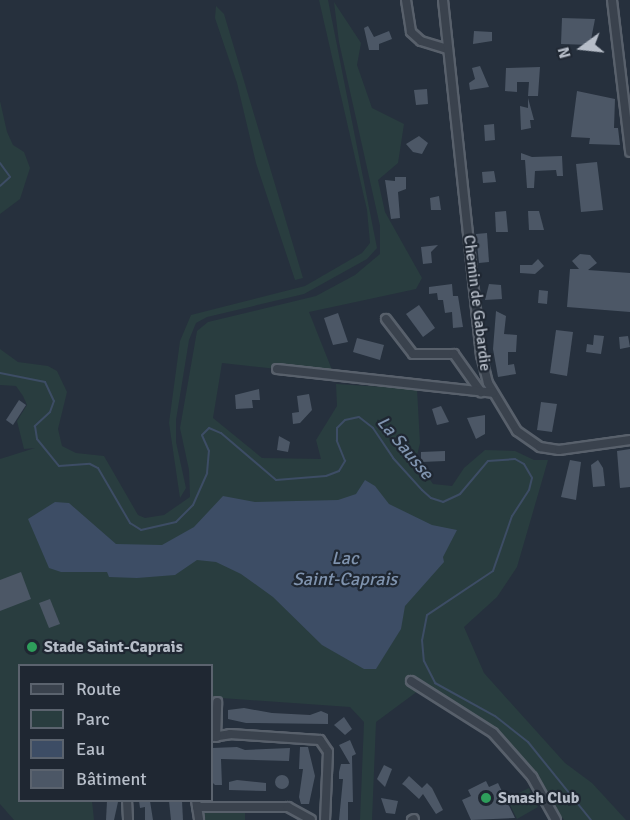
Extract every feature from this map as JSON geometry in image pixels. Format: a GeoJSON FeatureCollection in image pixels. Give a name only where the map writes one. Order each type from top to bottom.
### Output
{"type":"FeatureCollection","features":[{"type":"Feature","properties":{"kind":"street"},"geometry":{"type":"LineString","coordinates":[[406,0],[411,32],[421,41],[448,49]]}},
{"type":"Feature","properties":{"kind":"street","name":"Chemin de Gabardie"},"geometry":{"type":"LineString","coordinates":[[443,0],[481,355],[493,393],[517,430],[540,447],[559,450],[630,440]]}},
{"type":"Feature","properties":{"kind":"street"},"geometry":{"type":"LineString","coordinates":[[612,0],[630,152]]}},
{"type":"Feature","properties":{"kind":"street"},"geometry":{"type":"LineString","coordinates":[[386,318],[413,354],[454,354],[481,392]]}},
{"type":"Feature","properties":{"kind":"street"},"geometry":{"type":"LineString","coordinates":[[277,369],[493,393]]}},
{"type":"Feature","properties":{"kind":"street"},"geometry":{"type":"LineString","coordinates":[[411,681],[493,733],[532,777],[556,820]]}},
{"type":"Feature","properties":{"kind":"street"},"geometry":{"type":"LineString","coordinates":[[217,702],[214,737],[320,740],[328,752],[325,820]]}},
{"type":"Feature","properties":{"kind":"street"},"geometry":{"type":"LineString","coordinates":[[127,802],[128,820]]}},
{"type":"Feature","properties":{"kind":"street"},"geometry":{"type":"LineString","coordinates":[[199,820],[196,804],[288,807],[311,820]]}},
{"type":"Feature","properties":{"kind":"green space"},"geometry":{"type":"Polygon","coordinates":[[[319,0],[328,0],[377,248],[367,259],[304,294],[207,317],[196,323],[189,340],[176,420],[176,442],[186,488],[180,498],[169,423],[180,341],[191,315],[305,286],[362,253],[370,243],[367,210],[319,0]]]}},
{"type":"Feature","properties":{"kind":"green space"},"geometry":{"type":"Polygon","coordinates":[[[334,2],[361,43],[357,65],[372,108],[404,124],[398,163],[378,180],[385,212],[422,278],[416,289],[309,312],[334,375],[222,363],[213,418],[262,458],[321,459],[316,440],[337,406],[336,384],[417,389],[420,443],[416,460],[433,484],[452,486],[464,468],[485,450],[515,451],[534,460],[548,460],[517,567],[497,597],[464,627],[484,673],[565,763],[592,783],[626,820],[564,820],[521,759],[490,727],[436,695],[426,685],[376,722],[372,820],[360,820],[364,722],[350,707],[221,698],[213,702],[213,664],[18,664],[18,802],[92,802],[94,820],[14,820],[0,804],[0,459],[35,448],[24,449],[17,421],[27,405],[23,396],[16,386],[0,385],[0,349],[18,362],[48,366],[57,371],[67,392],[58,429],[62,446],[76,453],[104,456],[138,515],[145,518],[164,515],[190,497],[189,470],[180,428],[197,331],[208,322],[316,296],[355,275],[380,254],[380,226],[339,42],[334,2]]]}},
{"type":"Feature","properties":{"kind":"green space"},"geometry":{"type":"Polygon","coordinates":[[[216,6],[224,14],[303,278],[295,280],[256,163],[237,83],[215,18],[216,6]]]}},
{"type":"Feature","properties":{"kind":"green space"},"geometry":{"type":"Polygon","coordinates":[[[0,101],[7,132],[13,145],[24,152],[30,168],[20,199],[0,214],[0,101]]]}},
{"type":"Feature","properties":{"kind":"green space"},"geometry":{"type":"Polygon","coordinates":[[[529,788],[538,807],[517,819],[507,799],[529,788]]]}},
{"type":"Feature","properties":{"kind":"green space"},"geometry":{"type":"Polygon","coordinates":[[[202,810],[245,810],[245,820],[202,820],[202,810]]]}},
{"type":"Feature","properties":{"kind":"water","name":"Lac Saint-Caprais"},"geometry":{"type":"Polygon","coordinates":[[[365,480],[375,486],[389,504],[432,525],[457,530],[443,557],[444,562],[405,606],[401,629],[376,669],[364,669],[322,645],[273,597],[241,574],[216,562],[197,560],[175,575],[137,578],[109,577],[107,572],[61,572],[49,568],[28,519],[55,502],[69,503],[116,544],[162,545],[194,527],[223,496],[255,502],[338,500],[356,494],[365,480]]]}},
{"type":"Feature","properties":{"kind":"building"},"geometry":{"type":"Polygon","coordinates":[[[562,18],[595,19],[590,45],[561,44],[562,18]]]}},
{"type":"Feature","properties":{"kind":"building"},"geometry":{"type":"Polygon","coordinates":[[[368,26],[374,37],[389,31],[392,39],[379,44],[379,50],[369,50],[364,28],[368,26]]]}},
{"type":"Feature","properties":{"kind":"building"},"geometry":{"type":"Polygon","coordinates":[[[474,31],[492,32],[492,41],[473,44],[474,31]]]}},
{"type":"Feature","properties":{"kind":"building"},"geometry":{"type":"Polygon","coordinates":[[[480,66],[489,87],[470,90],[469,83],[475,79],[472,68],[480,66]]]}},
{"type":"Feature","properties":{"kind":"building"},"geometry":{"type":"Polygon","coordinates":[[[540,67],[538,96],[528,96],[529,82],[517,82],[517,92],[505,91],[506,68],[540,67]]]}},
{"type":"Feature","properties":{"kind":"building"},"geometry":{"type":"Polygon","coordinates":[[[427,89],[428,104],[416,105],[414,90],[427,89]]]}},
{"type":"Feature","properties":{"kind":"building"},"geometry":{"type":"Polygon","coordinates":[[[577,91],[615,99],[614,128],[618,128],[620,145],[589,144],[590,138],[571,137],[577,91]]]}},
{"type":"Feature","properties":{"kind":"building"},"geometry":{"type":"Polygon","coordinates":[[[528,98],[534,120],[530,120],[531,128],[521,130],[520,106],[528,108],[528,98]]]}},
{"type":"Feature","properties":{"kind":"building"},"geometry":{"type":"Polygon","coordinates":[[[494,124],[495,140],[485,141],[484,125],[494,124]]]}},
{"type":"Feature","properties":{"kind":"building"},"geometry":{"type":"Polygon","coordinates":[[[419,136],[428,143],[422,154],[413,152],[406,144],[419,136]]]}},
{"type":"Feature","properties":{"kind":"building"},"geometry":{"type":"Polygon","coordinates":[[[521,153],[532,157],[562,156],[563,176],[557,176],[556,170],[535,171],[534,188],[527,188],[525,160],[521,160],[521,153]]]}},
{"type":"Feature","properties":{"kind":"building"},"geometry":{"type":"Polygon","coordinates":[[[597,162],[603,210],[581,212],[576,164],[597,162]]]}},
{"type":"Feature","properties":{"kind":"building"},"geometry":{"type":"Polygon","coordinates":[[[494,171],[496,182],[483,183],[482,172],[494,171]]]}},
{"type":"Feature","properties":{"kind":"building"},"geometry":{"type":"Polygon","coordinates":[[[395,177],[406,177],[406,189],[398,192],[400,218],[391,219],[385,180],[395,181],[395,177]]]}},
{"type":"Feature","properties":{"kind":"building"},"geometry":{"type":"Polygon","coordinates":[[[439,196],[441,210],[431,210],[430,198],[439,196]]]}},
{"type":"Feature","properties":{"kind":"building"},"geometry":{"type":"Polygon","coordinates":[[[506,211],[508,232],[496,232],[495,212],[506,211]]]}},
{"type":"Feature","properties":{"kind":"building"},"geometry":{"type":"Polygon","coordinates":[[[528,211],[539,211],[544,230],[529,230],[528,211]]]}},
{"type":"Feature","properties":{"kind":"building"},"geometry":{"type":"Polygon","coordinates":[[[487,233],[489,262],[479,263],[476,234],[487,233]]]}},
{"type":"Feature","properties":{"kind":"building"},"geometry":{"type":"Polygon","coordinates":[[[438,245],[431,252],[432,263],[423,264],[421,247],[438,245]]]}},
{"type":"Feature","properties":{"kind":"building"},"geometry":{"type":"Polygon","coordinates":[[[580,254],[590,255],[597,263],[588,270],[630,273],[630,312],[567,307],[570,269],[579,269],[572,261],[580,254]]]}},
{"type":"Feature","properties":{"kind":"building"},"geometry":{"type":"Polygon","coordinates":[[[538,259],[544,266],[535,274],[520,273],[520,265],[532,265],[538,259]]]}},
{"type":"Feature","properties":{"kind":"building"},"geometry":{"type":"Polygon","coordinates":[[[452,284],[453,296],[458,296],[463,327],[453,328],[452,312],[445,313],[443,300],[438,300],[437,293],[429,294],[429,287],[452,284]]]}},
{"type":"Feature","properties":{"kind":"building"},"geometry":{"type":"Polygon","coordinates":[[[489,284],[501,285],[502,299],[485,300],[489,284]]]}},
{"type":"Feature","properties":{"kind":"building"},"geometry":{"type":"Polygon","coordinates":[[[539,290],[548,291],[547,304],[538,303],[539,290]]]}},
{"type":"Feature","properties":{"kind":"building"},"geometry":{"type":"Polygon","coordinates":[[[419,305],[435,328],[423,337],[406,314],[419,305]]]}},
{"type":"Feature","properties":{"kind":"building"},"geometry":{"type":"Polygon","coordinates":[[[496,311],[506,316],[504,334],[517,335],[516,352],[508,352],[508,365],[514,364],[516,374],[498,377],[493,349],[496,311]]]}},
{"type":"Feature","properties":{"kind":"building"},"geometry":{"type":"Polygon","coordinates":[[[338,313],[348,342],[333,345],[324,318],[338,313]]]}},
{"type":"Feature","properties":{"kind":"building"},"geometry":{"type":"Polygon","coordinates":[[[556,330],[573,332],[567,376],[550,373],[556,330]]]}},
{"type":"Feature","properties":{"kind":"building"},"geometry":{"type":"Polygon","coordinates":[[[594,335],[604,336],[601,354],[586,352],[587,344],[593,345],[594,335]]]}},
{"type":"Feature","properties":{"kind":"building"},"geometry":{"type":"Polygon","coordinates":[[[628,336],[630,347],[620,349],[619,337],[628,336]]]}},
{"type":"Feature","properties":{"kind":"building"},"geometry":{"type":"Polygon","coordinates":[[[357,338],[384,345],[380,360],[353,352],[357,338]]]}},
{"type":"Feature","properties":{"kind":"building"},"geometry":{"type":"Polygon","coordinates":[[[259,389],[260,400],[252,400],[253,408],[236,409],[235,395],[259,389]]]}},
{"type":"Feature","properties":{"kind":"building"},"geometry":{"type":"Polygon","coordinates":[[[309,394],[312,410],[300,423],[293,424],[292,413],[299,412],[297,396],[309,394]]]}},
{"type":"Feature","properties":{"kind":"building"},"geometry":{"type":"Polygon","coordinates":[[[19,400],[26,405],[13,425],[6,420],[19,400]]]}},
{"type":"Feature","properties":{"kind":"building"},"geometry":{"type":"Polygon","coordinates":[[[541,402],[557,404],[552,432],[537,430],[541,402]]]}},
{"type":"Feature","properties":{"kind":"building"},"geometry":{"type":"Polygon","coordinates":[[[441,406],[449,422],[437,425],[432,409],[441,406]]]}},
{"type":"Feature","properties":{"kind":"building"},"geometry":{"type":"Polygon","coordinates":[[[485,415],[485,434],[476,439],[467,418],[485,415]]]}},
{"type":"Feature","properties":{"kind":"building"},"geometry":{"type":"Polygon","coordinates":[[[279,436],[290,442],[288,452],[277,450],[279,436]]]}},
{"type":"Feature","properties":{"kind":"building"},"geometry":{"type":"Polygon","coordinates":[[[630,449],[630,487],[620,488],[617,451],[630,449]]]}},
{"type":"Feature","properties":{"kind":"building"},"geometry":{"type":"Polygon","coordinates":[[[445,451],[445,461],[421,462],[421,452],[445,451]]]}},
{"type":"Feature","properties":{"kind":"building"},"geometry":{"type":"Polygon","coordinates":[[[570,460],[581,462],[576,500],[561,497],[570,460]]]}},
{"type":"Feature","properties":{"kind":"building"},"geometry":{"type":"Polygon","coordinates":[[[598,460],[603,468],[605,486],[593,487],[591,465],[598,460]]]}},
{"type":"Feature","properties":{"kind":"building"},"geometry":{"type":"Polygon","coordinates":[[[21,572],[31,599],[0,611],[0,580],[21,572]]]}},
{"type":"Feature","properties":{"kind":"building"},"geometry":{"type":"Polygon","coordinates":[[[50,599],[60,624],[49,628],[39,603],[50,599]]]}},
{"type":"Feature","properties":{"kind":"building"},"geometry":{"type":"Polygon","coordinates":[[[244,708],[272,713],[310,715],[321,711],[328,714],[328,724],[246,723],[228,719],[228,710],[244,708]]]}},
{"type":"Feature","properties":{"kind":"building"},"geometry":{"type":"Polygon","coordinates":[[[344,717],[352,729],[345,735],[334,725],[344,717]]]}},
{"type":"Feature","properties":{"kind":"building"},"geometry":{"type":"Polygon","coordinates":[[[350,740],[356,754],[352,756],[353,802],[348,802],[348,820],[339,820],[343,779],[339,779],[339,772],[341,764],[350,764],[339,745],[350,740]]]}},
{"type":"Feature","properties":{"kind":"building"},"geometry":{"type":"Polygon","coordinates":[[[237,747],[245,750],[290,748],[289,761],[221,759],[222,785],[215,785],[213,783],[213,748],[237,747]]]}},
{"type":"Feature","properties":{"kind":"building"},"geometry":{"type":"Polygon","coordinates":[[[300,747],[308,747],[315,776],[309,804],[301,804],[299,797],[303,769],[299,769],[300,747]]]}},
{"type":"Feature","properties":{"kind":"building"},"geometry":{"type":"Polygon","coordinates":[[[384,765],[392,769],[385,787],[377,779],[384,765]]]}},
{"type":"Feature","properties":{"kind":"building"},"geometry":{"type":"Polygon","coordinates":[[[279,775],[285,775],[289,782],[285,789],[279,789],[275,785],[275,779],[279,775]]]}},
{"type":"Feature","properties":{"kind":"building"},"geometry":{"type":"Polygon","coordinates":[[[409,776],[422,788],[427,783],[432,788],[443,810],[436,814],[423,794],[419,799],[402,784],[409,776]]]}},
{"type":"Feature","properties":{"kind":"building"},"geometry":{"type":"Polygon","coordinates":[[[237,780],[266,783],[266,791],[229,790],[229,782],[237,780]]]}},
{"type":"Feature","properties":{"kind":"building","name":"Smash Club"},"geometry":{"type":"Polygon","coordinates":[[[486,781],[489,787],[498,783],[515,818],[471,820],[462,800],[471,796],[468,790],[486,781]]]}},
{"type":"Feature","properties":{"kind":"building"},"geometry":{"type":"Polygon","coordinates":[[[381,798],[398,801],[395,814],[386,813],[381,798]]]}},
{"type":"Feature","properties":{"kind":"building"},"geometry":{"type":"Polygon","coordinates":[[[107,802],[118,802],[114,820],[106,820],[107,802]]]}},
{"type":"Feature","properties":{"kind":"building"},"geometry":{"type":"Polygon","coordinates":[[[139,802],[150,802],[153,820],[145,820],[145,807],[140,808],[139,802]]]}},
{"type":"Feature","properties":{"kind":"building"},"geometry":{"type":"Polygon","coordinates":[[[169,802],[182,802],[183,820],[171,820],[169,802]]]}},
{"type":"Feature","properties":{"kind":"waterway","name":"La Sausse"},"geometry":{"type":"LineString","coordinates":[[0,163],[10,177],[0,186]]}},
{"type":"Feature","properties":{"kind":"waterway","name":"La Sausse"},"geometry":{"type":"LineString","coordinates":[[0,373],[45,382],[54,401],[50,412],[35,426],[37,439],[59,466],[90,464],[98,468],[130,523],[141,530],[176,522],[193,505],[207,473],[209,451],[202,435],[209,428],[221,433],[276,480],[326,476],[339,471],[345,461],[337,441],[337,428],[345,420],[359,417],[373,428],[393,458],[422,490],[431,498],[443,502],[460,494],[488,461],[515,459],[524,464],[532,478],[529,490],[512,516],[493,571],[427,615],[422,640],[424,661],[435,683],[495,716],[528,742],[591,820]]}},
{"type":"Feature","properties":{"kind":"place","name":"Stade Saint-Caprais"},"geometry":{"type":"Point","coordinates":[32,647]}},
{"type":"Feature","properties":{"kind":"place","name":"Smash Club"},"geometry":{"type":"Point","coordinates":[486,798]}}]}
